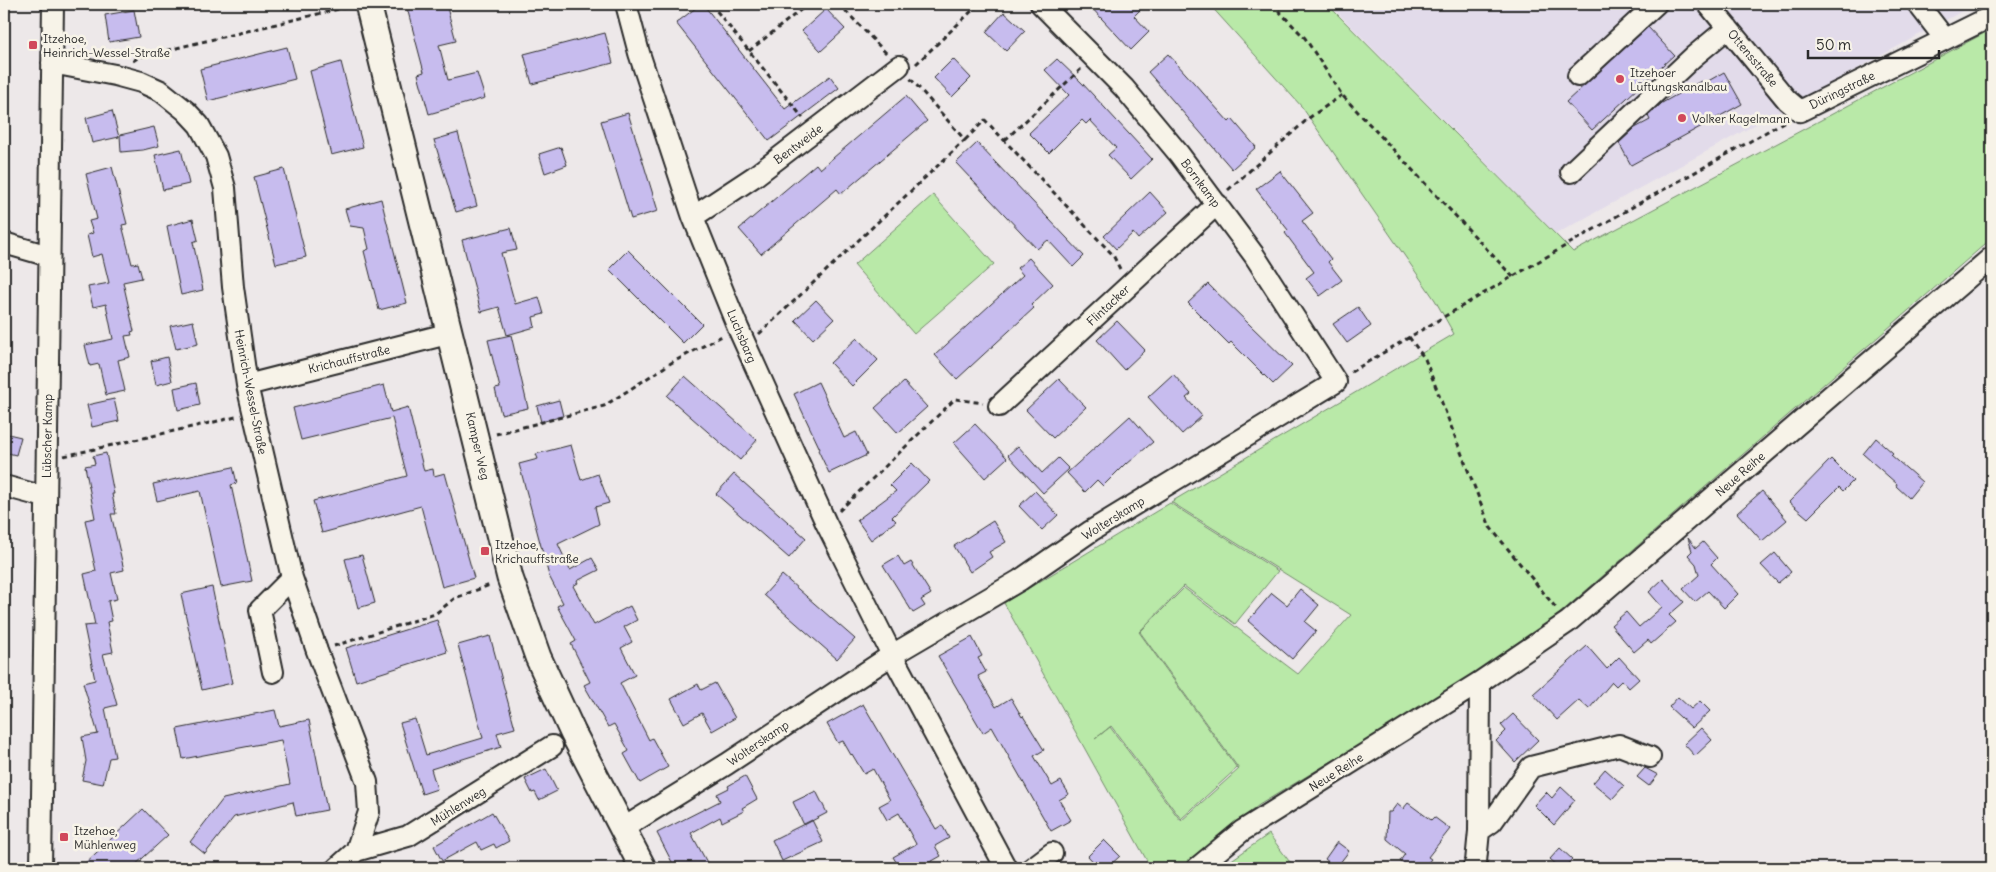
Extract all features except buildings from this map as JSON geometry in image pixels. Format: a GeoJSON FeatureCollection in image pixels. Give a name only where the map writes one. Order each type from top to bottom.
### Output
{"type":"FeatureCollection","features":[{"type":"Feature","properties":{"kind":"main road","name":"Kamper Weg"},"geometry":{"type":"LineString","coordinates":[[360,5],[451,333],[510,578],[538,657],[573,734],[643,868]]}},
{"type":"Feature","properties":{"kind":"street","name":"Lübscher Kamp"},"geometry":{"type":"LineString","coordinates":[[41,868],[53,4]]}},
{"type":"Feature","properties":{"kind":"street","name":"Luchsbarg"},"geometry":{"type":"LineString","coordinates":[[626,4],[639,53],[693,217],[738,328],[826,523],[892,656]]}},
{"type":"Feature","properties":{"kind":"street","name":"Bornkamp"},"geometry":{"type":"LineString","coordinates":[[1041,4],[1124,88],[1217,204],[1254,255],[1336,382]]}},
{"type":"Feature","properties":{"kind":"street"},"geometry":{"type":"LineString","coordinates":[[1578,76],[1656,4]]}},
{"type":"Feature","properties":{"kind":"street","name":"Ottensstraße"},"geometry":{"type":"LineString","coordinates":[[1708,4],[1787,100],[1800,111]]}},
{"type":"Feature","properties":{"kind":"street"},"geometry":{"type":"LineString","coordinates":[[1918,4],[1945,39]]}},
{"type":"Feature","properties":{"kind":"street","name":"Düringstraße"},"geometry":{"type":"LineString","coordinates":[[1800,111],[1992,16]]}},
{"type":"Feature","properties":{"kind":"street"},"geometry":{"type":"LineString","coordinates":[[1571,172],[1692,57],[1728,28]]}},
{"type":"Feature","properties":{"kind":"street","name":"Heinrich-Wessel-Straße"},"geometry":{"type":"LineString","coordinates":[[52,63],[115,75],[141,82],[161,91],[199,125],[216,156],[225,188],[234,296],[247,384],[292,578],[317,651],[368,782],[369,812]]}},
{"type":"Feature","properties":{"kind":"street","name":"Bentweide"},"geometry":{"type":"LineString","coordinates":[[693,217],[755,176],[903,70]]}},
{"type":"Feature","properties":{"kind":"street","name":"Flintacker"},"geometry":{"type":"LineString","coordinates":[[999,406],[1217,204]]}},
{"type":"Feature","properties":{"kind":"street"},"geometry":{"type":"LineString","coordinates":[[4,243],[50,256]]}},
{"type":"Feature","properties":{"kind":"street","name":"Neue Reihe"},"geometry":{"type":"LineString","coordinates":[[1197,868],[1242,831],[1480,682],[1568,622],[1992,257]]}},
{"type":"Feature","properties":{"kind":"street","name":"Krichauffstraße"},"geometry":{"type":"LineString","coordinates":[[247,384],[451,333]]}},
{"type":"Feature","properties":{"kind":"street","name":"Wolterskamp"},"geometry":{"type":"LineString","coordinates":[[622,829],[892,656],[1020,580],[1091,531],[1336,382]]}},
{"type":"Feature","properties":{"kind":"street"},"geometry":{"type":"LineString","coordinates":[[4,486],[45,498]]}},
{"type":"Feature","properties":{"kind":"street"},"geometry":{"type":"LineString","coordinates":[[273,672],[260,610],[292,578]]}},
{"type":"Feature","properties":{"kind":"street"},"geometry":{"type":"LineString","coordinates":[[892,656],[1006,868]]}},
{"type":"Feature","properties":{"kind":"street"},"geometry":{"type":"LineString","coordinates":[[1473,868],[1476,862],[1479,831],[1480,682]]}},
{"type":"Feature","properties":{"kind":"street"},"geometry":{"type":"LineString","coordinates":[[1479,831],[1492,822],[1532,767],[1619,745],[1650,757]]}},
{"type":"Feature","properties":{"kind":"street","name":"Mühlenweg"},"geometry":{"type":"LineString","coordinates":[[337,868],[356,851],[408,836],[552,746]]}},
{"type":"Feature","properties":{"kind":"street","name":"Mühlenweg"},"geometry":{"type":"LineString","coordinates":[[356,851],[369,812]]}},
{"type":"Feature","properties":{"kind":"street"},"geometry":{"type":"LineString","coordinates":[[1032,868],[1052,853]]}},
{"type":"Feature","properties":{"kind":"path"},"geometry":{"type":"LineString","coordinates":[[711,4],[814,132]]}},
{"type":"Feature","properties":{"kind":"path"},"geometry":{"type":"LineString","coordinates":[[749,51],[808,4]]}},
{"type":"Feature","properties":{"kind":"path"},"geometry":{"type":"LineString","coordinates":[[840,4],[903,70],[965,140]]}},
{"type":"Feature","properties":{"kind":"path"},"geometry":{"type":"LineString","coordinates":[[903,70],[979,4]]}},
{"type":"Feature","properties":{"kind":"path"},"geometry":{"type":"LineString","coordinates":[[1272,4],[1305,38],[1342,95],[1513,277]]}},
{"type":"Feature","properties":{"kind":"path"},"geometry":{"type":"LineString","coordinates":[[115,75],[140,57],[360,5]]}},
{"type":"Feature","properties":{"kind":"path"},"geometry":{"type":"LineString","coordinates":[[1005,140],[1095,57]]}},
{"type":"Feature","properties":{"kind":"path"},"geometry":{"type":"LineString","coordinates":[[1217,204],[1231,187],[1309,118],[1342,95]]}},
{"type":"Feature","properties":{"kind":"path"},"geometry":{"type":"LineString","coordinates":[[1336,382],[1409,337],[1637,204],[1733,152],[1800,111]]}},
{"type":"Feature","properties":{"kind":"path"},"geometry":{"type":"LineString","coordinates":[[746,346],[985,120],[1113,255],[1129,285]]}},
{"type":"Feature","properties":{"kind":"path"},"geometry":{"type":"LineString","coordinates":[[477,436],[505,433],[604,406],[672,363],[738,328]]}},
{"type":"Feature","properties":{"kind":"path"},"geometry":{"type":"LineString","coordinates":[[1409,337],[1425,359],[1490,527],[1568,622]]}},
{"type":"Feature","properties":{"kind":"path"},"geometry":{"type":"LineString","coordinates":[[826,523],[956,398],[999,406]]}},
{"type":"Feature","properties":{"kind":"path"},"geometry":{"type":"LineString","coordinates":[[46,459],[76,455],[254,413]]}},
{"type":"Feature","properties":{"kind":"path"},"geometry":{"type":"LineString","coordinates":[[317,651],[435,614],[455,598],[510,578]]}},
{"type":"Feature","properties":{"kind":"shaded area"},"geometry":{"type":"Polygon","coordinates":[[[1329,4],[1975,4],[1556,234],[1329,4]]]}},
{"type":"Feature","properties":{"kind":"green space"},"geometry":{"type":"Polygon","coordinates":[[[1209,4],[1327,4],[1573,252],[1992,29],[1992,238],[1521,647],[1259,805],[1179,868],[1151,868],[1004,603],[1170,503],[1278,571],[1235,624],[1184,586],[1139,632],[1237,768],[1181,819],[1111,726],[1095,739],[1110,727],[1181,821],[1239,769],[1140,632],[1184,588],[1298,674],[1351,615],[1171,502],[1454,334],[1435,300],[1302,107],[1209,4]]]}},
{"type":"Feature","properties":{"kind":"green space"},"geometry":{"type":"Polygon","coordinates":[[[933,195],[994,264],[914,334],[854,265],[933,195]]]}},
{"type":"Feature","properties":{"kind":"green space"},"geometry":{"type":"Polygon","coordinates":[[[1269,834],[1289,861],[1300,868],[1220,868],[1269,834]]]}},
{"type":"Feature","properties":{"kind":"place","name":"Itzehoe, Heinrich-Wessel-Straße"},"geometry":{"type":"Point","coordinates":[33,45]}},
{"type":"Feature","properties":{"kind":"place","name":"Itzehoer Lüftungskanalbau"},"geometry":{"type":"Point","coordinates":[1620,79]}},
{"type":"Feature","properties":{"kind":"place","name":"Volker Kagelmann"},"geometry":{"type":"Point","coordinates":[1682,118]}},
{"type":"Feature","properties":{"kind":"place","name":"Itzehoe, Krichauffstraße"},"geometry":{"type":"Point","coordinates":[485,551]}},
{"type":"Feature","properties":{"kind":"place","name":"Itzehoe, Mühlenweg"},"geometry":{"type":"Point","coordinates":[64,837]}}]}
